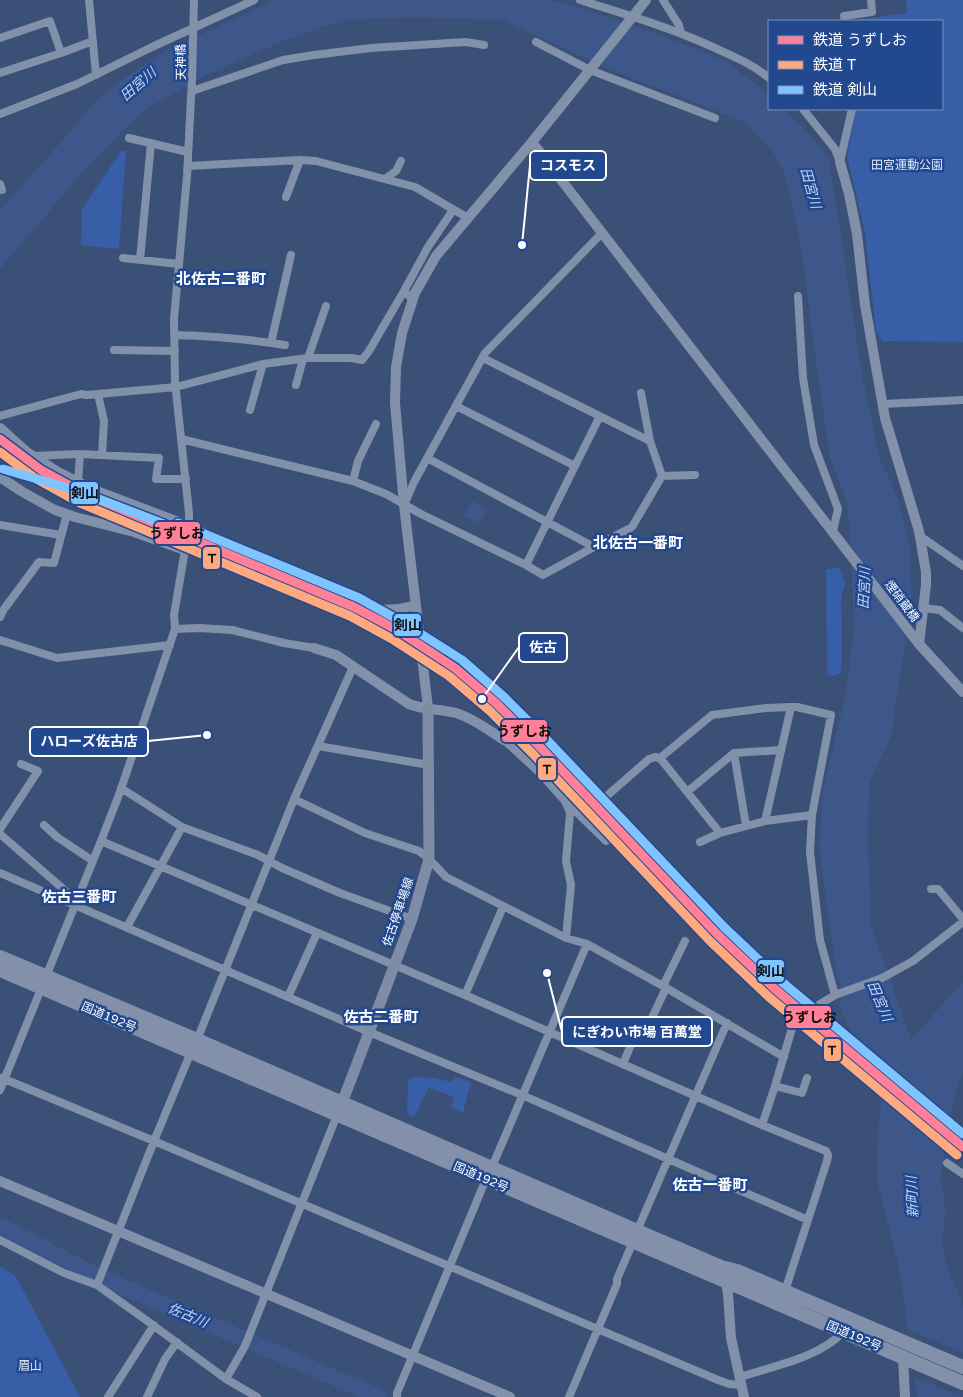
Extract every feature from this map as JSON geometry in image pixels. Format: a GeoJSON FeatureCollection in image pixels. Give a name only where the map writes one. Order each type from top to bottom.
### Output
{"type":"FeatureCollection","features":[{"type":"Feature","properties":{"kind":"highway","name":"国道192号"},"geometry":{"type":"LineString","coordinates":[[0,957],[44,982],[489,1173],[635,1237],[726,1282],[963,1383]]}},
{"type":"Feature","properties":{"kind":"highway","name":"国道192号"},"geometry":{"type":"LineString","coordinates":[[0,970],[44,982]]}},
{"type":"Feature","properties":{"kind":"highway","name":"国道192号"},"geometry":{"type":"LineString","coordinates":[[635,1237],[737,1271],[963,1368]]}},
{"type":"Feature","properties":{"kind":"main road","name":"佐古停車場線"},"geometry":{"type":"LineString","coordinates":[[340,1109],[412,919],[430,859],[428,708]]}},
{"type":"Feature","properties":{"kind":"street"},"geometry":{"type":"LineString","coordinates":[[89,0],[96,75]]}},
{"type":"Feature","properties":{"kind":"street","name":"天神橋"},"geometry":{"type":"LineString","coordinates":[[0,1090],[2,1078],[44,982],[101,841],[175,629],[174,615],[189,526],[176,387],[174,319],[188,166],[194,0]]}},
{"type":"Feature","properties":{"kind":"street"},"geometry":{"type":"LineString","coordinates":[[0,114],[96,75],[254,0]]}},
{"type":"Feature","properties":{"kind":"street"},"geometry":{"type":"LineString","coordinates":[[580,0],[631,19],[681,34],[753,65],[768,77]]}},
{"type":"Feature","properties":{"kind":"street"},"geometry":{"type":"LineString","coordinates":[[428,708],[404,505],[395,403],[396,367],[402,333],[413,300],[436,256],[532,142],[646,0]]}},
{"type":"Feature","properties":{"kind":"street"},"geometry":{"type":"LineString","coordinates":[[662,0],[679,25],[681,34]]}},
{"type":"Feature","properties":{"kind":"street"},"geometry":{"type":"LineString","coordinates":[[845,20],[844,16],[872,12],[871,0]]}},
{"type":"Feature","properties":{"kind":"street"},"geometry":{"type":"LineString","coordinates":[[0,38],[50,21],[60,53]]}},
{"type":"Feature","properties":{"kind":"street"},"geometry":{"type":"LineString","coordinates":[[0,72],[93,42]]}},
{"type":"Feature","properties":{"kind":"street"},"geometry":{"type":"LineString","coordinates":[[192,91],[283,60],[314,55],[371,48],[466,42],[484,45]]}},
{"type":"Feature","properties":{"kind":"street"},"geometry":{"type":"LineString","coordinates":[[536,42],[590,70],[715,118]]}},
{"type":"Feature","properties":{"kind":"street"},"geometry":{"type":"LineString","coordinates":[[804,110],[835,149],[849,194],[857,234],[864,305],[885,418],[920,536],[926,572],[919,644]]}},
{"type":"Feature","properties":{"kind":"street"},"geometry":{"type":"LineString","coordinates":[[840,162],[852,110]]}},
{"type":"Feature","properties":{"kind":"street"},"geometry":{"type":"LineString","coordinates":[[129,138],[188,152]]}},
{"type":"Feature","properties":{"kind":"street","name":"煙硝蔵橋"},"geometry":{"type":"LineString","coordinates":[[532,142],[911,634],[963,692]]}},
{"type":"Feature","properties":{"kind":"street"},"geometry":{"type":"LineString","coordinates":[[140,260],[151,143]]}},
{"type":"Feature","properties":{"kind":"street"},"geometry":{"type":"LineString","coordinates":[[188,166],[300,160],[316,161],[415,187],[468,218]]}},
{"type":"Feature","properties":{"kind":"street"},"geometry":{"type":"LineString","coordinates":[[286,197],[300,160]]}},
{"type":"Feature","properties":{"kind":"street"},"geometry":{"type":"LineString","coordinates":[[386,179],[396,171],[401,161]]}},
{"type":"Feature","properties":{"kind":"street"},"geometry":{"type":"LineString","coordinates":[[0,416],[81,394],[176,387],[263,364],[305,358],[352,358],[362,360],[453,210]]}},
{"type":"Feature","properties":{"kind":"street"},"geometry":{"type":"LineString","coordinates":[[404,505],[485,353],[602,233]]}},
{"type":"Feature","properties":{"kind":"street"},"geometry":{"type":"LineString","coordinates":[[437,234],[448,241]]}},
{"type":"Feature","properties":{"kind":"street"},"geometry":{"type":"LineString","coordinates":[[271,343],[291,255]]}},
{"type":"Feature","properties":{"kind":"street"},"geometry":{"type":"LineString","coordinates":[[123,258],[179,264]]}},
{"type":"Feature","properties":{"kind":"street"},"geometry":{"type":"LineString","coordinates":[[404,291],[413,300]]}},
{"type":"Feature","properties":{"kind":"street"},"geometry":{"type":"LineString","coordinates":[[798,296],[803,378],[814,445],[838,509],[835,533]]}},
{"type":"Feature","properties":{"kind":"street"},"geometry":{"type":"LineString","coordinates":[[296,385],[326,306]]}},
{"type":"Feature","properties":{"kind":"street"},"geometry":{"type":"LineString","coordinates":[[174,335],[206,336],[285,345]]}},
{"type":"Feature","properties":{"kind":"street"},"geometry":{"type":"LineString","coordinates":[[114,350],[175,351]]}},
{"type":"Feature","properties":{"kind":"street"},"geometry":{"type":"LineString","coordinates":[[483,358],[650,441]]}},
{"type":"Feature","properties":{"kind":"street"},"geometry":{"type":"LineString","coordinates":[[250,410],[263,364]]}},
{"type":"Feature","properties":{"kind":"street"},"geometry":{"type":"LineString","coordinates":[[181,439],[352,481],[386,494],[544,576],[632,527],[662,476],[650,441],[641,393]]}},
{"type":"Feature","properties":{"kind":"street"},"geometry":{"type":"LineString","coordinates":[[98,394],[104,420],[102,456]]}},
{"type":"Feature","properties":{"kind":"street"},"geometry":{"type":"LineString","coordinates":[[883,404],[963,400]]}},
{"type":"Feature","properties":{"kind":"street"},"geometry":{"type":"LineString","coordinates":[[456,406],[575,466]]}},
{"type":"Feature","properties":{"kind":"street"},"geometry":{"type":"LineString","coordinates":[[526,565],[600,416]]}},
{"type":"Feature","properties":{"kind":"street"},"geometry":{"type":"LineString","coordinates":[[352,481],[358,462],[376,424]]}},
{"type":"Feature","properties":{"kind":"street"},"geometry":{"type":"LineString","coordinates":[[0,428],[33,456],[58,472],[94,490],[189,526],[380,610],[416,604]]}},
{"type":"Feature","properties":{"kind":"street"},"geometry":{"type":"LineString","coordinates":[[78,482],[80,454]]}},
{"type":"Feature","properties":{"kind":"street"},"geometry":{"type":"LineString","coordinates":[[33,456],[80,454],[158,458],[156,480],[186,479]]}},
{"type":"Feature","properties":{"kind":"street"},"geometry":{"type":"LineString","coordinates":[[428,458],[594,547]]}},
{"type":"Feature","properties":{"kind":"street"},"geometry":{"type":"LineString","coordinates":[[662,476],[695,475]]}},
{"type":"Feature","properties":{"kind":"street"},"geometry":{"type":"LineString","coordinates":[[0,477],[55,510],[134,532],[185,550]]}},
{"type":"Feature","properties":{"kind":"street"},"geometry":{"type":"LineString","coordinates":[[0,617],[38,562],[54,563],[66,514]]}},
{"type":"Feature","properties":{"kind":"street"},"geometry":{"type":"LineString","coordinates":[[0,525],[61,535]]}},
{"type":"Feature","properties":{"kind":"street"},"geometry":{"type":"LineString","coordinates":[[920,536],[963,566]]}},
{"type":"Feature","properties":{"kind":"street"},"geometry":{"type":"LineString","coordinates":[[923,608],[940,610],[963,628]]}},
{"type":"Feature","properties":{"kind":"street"},"geometry":{"type":"LineString","coordinates":[[175,629],[232,630],[284,643],[314,648],[336,655],[417,708],[428,708],[458,714],[481,725],[504,740],[540,773],[565,801],[606,841]]}},
{"type":"Feature","properties":{"kind":"street"},"geometry":{"type":"LineString","coordinates":[[0,640],[57,658],[170,645]]}},
{"type":"Feature","properties":{"kind":"street"},"geometry":{"type":"LineString","coordinates":[[98,1282],[268,861],[353,667]]}},
{"type":"Feature","properties":{"kind":"street"},"geometry":{"type":"LineString","coordinates":[[480,679],[514,709],[725,930],[760,964],[812,1009]]}},
{"type":"Feature","properties":{"kind":"street"},"geometry":{"type":"LineString","coordinates":[[765,821],[791,707]]}},
{"type":"Feature","properties":{"kind":"street"},"geometry":{"type":"LineString","coordinates":[[660,758],[712,716],[766,708],[791,707],[831,716],[812,815],[810,852],[820,940],[836,994]]}},
{"type":"Feature","properties":{"kind":"street"},"geometry":{"type":"LineString","coordinates":[[318,746],[429,765]]}},
{"type":"Feature","properties":{"kind":"street"},"geometry":{"type":"LineString","coordinates":[[687,792],[734,754],[781,750]]}},
{"type":"Feature","properties":{"kind":"street"},"geometry":{"type":"LineString","coordinates":[[734,754],[746,826]]}},
{"type":"Feature","properties":{"kind":"street"},"geometry":{"type":"LineString","coordinates":[[601,801],[649,759],[654,757],[660,758],[720,833]]}},
{"type":"Feature","properties":{"kind":"street"},"geometry":{"type":"LineString","coordinates":[[0,829],[38,771],[22,764]]}},
{"type":"Feature","properties":{"kind":"street"},"geometry":{"type":"LineString","coordinates":[[565,801],[586,785]]}},
{"type":"Feature","properties":{"kind":"street"},"geometry":{"type":"LineString","coordinates":[[121,788],[182,827],[258,855],[340,893],[412,919]]}},
{"type":"Feature","properties":{"kind":"street"},"geometry":{"type":"LineString","coordinates":[[294,799],[365,833],[415,849],[430,859],[446,877],[566,938],[587,944],[784,1057]]}},
{"type":"Feature","properties":{"kind":"street"},"geometry":{"type":"LineString","coordinates":[[565,801],[570,813],[566,861],[571,886],[566,938]]}},
{"type":"Feature","properties":{"kind":"street"},"geometry":{"type":"LineString","coordinates":[[700,842],[720,833],[765,821],[812,815]]}},
{"type":"Feature","properties":{"kind":"street"},"geometry":{"type":"LineString","coordinates":[[44,825],[93,861]]}},
{"type":"Feature","properties":{"kind":"street"},"geometry":{"type":"LineString","coordinates":[[127,928],[182,827]]}},
{"type":"Feature","properties":{"kind":"street"},"geometry":{"type":"LineString","coordinates":[[0,834],[75,902]]}},
{"type":"Feature","properties":{"kind":"street"},"geometry":{"type":"LineString","coordinates":[[101,841],[465,995],[762,1125],[826,1151],[828,1155],[827,1161],[785,1291]]}},
{"type":"Feature","properties":{"kind":"street"},"geometry":{"type":"LineString","coordinates":[[0,873],[75,902],[127,928],[369,1032],[522,1095],[808,1220]]}},
{"type":"Feature","properties":{"kind":"street"},"geometry":{"type":"LineString","coordinates":[[762,1125],[776,1086],[793,1025],[812,1009],[836,994],[882,978],[913,961],[963,920],[938,890],[931,889]]}},
{"type":"Feature","properties":{"kind":"street"},"geometry":{"type":"LineString","coordinates":[[465,995],[503,907]]}},
{"type":"Feature","properties":{"kind":"street"},"geometry":{"type":"LineString","coordinates":[[288,997],[317,933]]}},
{"type":"Feature","properties":{"kind":"street"},"geometry":{"type":"LineString","coordinates":[[623,1064],[636,1035],[650,1020],[686,941]]}},
{"type":"Feature","properties":{"kind":"street"},"geometry":{"type":"LineString","coordinates":[[397,1395],[449,1266],[587,944]]}},
{"type":"Feature","properties":{"kind":"street"},"geometry":{"type":"LineString","coordinates":[[569,1397],[727,1023]]}},
{"type":"Feature","properties":{"kind":"street"},"geometry":{"type":"LineString","coordinates":[[2,1078],[154,1140],[729,1384],[815,1352],[829,1345],[843,1332]]}},
{"type":"Feature","properties":{"kind":"street"},"geometry":{"type":"LineString","coordinates":[[776,1086],[801,1097],[807,1078]]}},
{"type":"Feature","properties":{"kind":"street"},"geometry":{"type":"LineString","coordinates":[[226,1379],[245,1346],[340,1109]]}},
{"type":"Feature","properties":{"kind":"street"},"geometry":{"type":"LineString","coordinates":[[947,1163],[963,1174]]}},
{"type":"Feature","properties":{"kind":"street"},"geometry":{"type":"LineString","coordinates":[[0,1181],[510,1397]]}},
{"type":"Feature","properties":{"kind":"street"},"geometry":{"type":"LineString","coordinates":[[0,1240],[64,1273],[98,1282],[226,1379],[257,1397]]}},
{"type":"Feature","properties":{"kind":"street"},"geometry":{"type":"LineString","coordinates":[[721,1267],[726,1282],[731,1338],[744,1397]]}},
{"type":"Feature","properties":{"kind":"street"},"geometry":{"type":"LineString","coordinates":[[108,1397],[154,1325]]}},
{"type":"Feature","properties":{"kind":"street"},"geometry":{"type":"LineString","coordinates":[[147,1397],[165,1359],[177,1342]]}},
{"type":"Feature","properties":{"kind":"street"},"geometry":{"type":"LineString","coordinates":[[906,1358],[906,1397]]}},
{"type":"Feature","properties":{"kind":"green space","name":"田宮運動公園"},"geometry":{"type":"Polygon","coordinates":[[[906,0],[963,0],[963,342],[882,341],[876,331],[865,233],[847,156],[856,110],[943,110],[943,20],[857,20],[907,13],[906,0]]]}},
{"type":"Feature","properties":{"kind":"green space"},"geometry":{"type":"Polygon","coordinates":[[[121,151],[126,151],[119,249],[81,245],[82,209],[121,151]]]}},
{"type":"Feature","properties":{"kind":"green space"},"geometry":{"type":"Polygon","coordinates":[[[840,568],[845,584],[841,598],[841,673],[834,676],[827,675],[826,569],[840,568]]]}},
{"type":"Feature","properties":{"kind":"green space"},"geometry":{"type":"Polygon","coordinates":[[[412,1077],[434,1078],[452,1082],[455,1077],[471,1082],[463,1113],[451,1107],[454,1097],[429,1088],[414,1117],[407,1114],[408,1080],[412,1077]]]}},
{"type":"Feature","properties":{"kind":"green space","name":"眉山"},"geometry":{"type":"Polygon","coordinates":[[[0,1266],[16,1277],[80,1397],[0,1397],[0,1266]]]}},
{"type":"Feature","properties":{"kind":"water"},"geometry":{"type":"Polygon","coordinates":[[[275,0],[550,0],[649,31],[722,59],[768,94],[768,110],[785,110],[801,125],[829,158],[862,374],[879,457],[897,496],[911,554],[911,601],[891,737],[869,783],[868,846],[871,925],[911,1039],[963,982],[963,1072],[954,1098],[940,1177],[946,1211],[942,1241],[946,1264],[961,1298],[963,1308],[963,1397],[917,1397],[900,1272],[877,1180],[877,1144],[882,1094],[860,1054],[839,1005],[842,987],[838,979],[819,847],[823,788],[846,694],[854,624],[848,504],[830,458],[802,251],[785,174],[773,152],[745,122],[611,70],[503,20],[413,17],[343,20],[285,40],[202,77],[143,111],[93,160],[0,269],[0,210],[93,104],[119,82],[163,52],[275,0]]]}},
{"type":"Feature","properties":{"kind":"water"},"geometry":{"type":"Polygon","coordinates":[[[472,501],[487,509],[479,524],[464,516],[472,501]]]}},
{"type":"Feature","properties":{"kind":"pier"},"geometry":{"type":"Polygon","coordinates":[[[905,1328],[963,1353],[963,1397],[911,1376],[905,1328]]]}},
{"type":"Feature","properties":{"kind":"waterway","name":"佐古川"},"geometry":{"type":"LineString","coordinates":[[0,1226],[98,1276],[379,1397]]}},
{"type":"Feature","properties":{"kind":"rail line","name":"うずしお"},"geometry":{"type":"LineString","coordinates":[[0,439],[41,470],[85,494],[354,607],[397,630],[455,668],[497,704],[541,748],[717,934],[775,989],[963,1147]]}},
{"type":"Feature","properties":{"kind":"rail line","name":"T"},"geometry":{"type":"LineString","coordinates":[[0,452],[35,478],[80,503],[350,616],[392,639],[449,676],[490,711],[534,755],[710,941],[769,997],[957,1155]]}},
{"type":"Feature","properties":{"kind":"rail line","name":"剣山"},"geometry":{"type":"LineString","coordinates":[[3,469],[78,491],[164,524]]}},
{"type":"Feature","properties":{"kind":"rail line","name":"剣山"},"geometry":{"type":"LineString","coordinates":[[178,523],[359,598],[402,622],[462,660],[504,697],[548,741],[724,927],[782,982],[963,1134]]}},
{"type":"Feature","properties":{"kind":"place","name":"コスモス"},"geometry":{"type":"Point","coordinates":[522,245]}},
{"type":"Feature","properties":{"kind":"place","name":"佐古"},"geometry":{"type":"Point","coordinates":[482,699]}},
{"type":"Feature","properties":{"kind":"place","name":"ハローズ佐古店"},"geometry":{"type":"Point","coordinates":[207,735]}},
{"type":"Feature","properties":{"kind":"place","name":"にぎわい市場 百萬堂"},"geometry":{"type":"Point","coordinates":[547,973]}},
{"type":"Feature","properties":{"kind":"district","name":"北佐古二番町"},"geometry":{"type":"Point","coordinates":[221,279]}},
{"type":"Feature","properties":{"kind":"district","name":"北佐古一番町"},"geometry":{"type":"Point","coordinates":[638,543]}},
{"type":"Feature","properties":{"kind":"district","name":"佐古三番町"},"geometry":{"type":"Point","coordinates":[79,897]}},
{"type":"Feature","properties":{"kind":"district","name":"佐古二番町"},"geometry":{"type":"Point","coordinates":[381,1017]}},
{"type":"Feature","properties":{"kind":"district","name":"佐古一番町"},"geometry":{"type":"Point","coordinates":[710,1185]}},
{"type":"Feature","properties":{"kind":"water label","name":"田宮川"},"geometry":{"type":"Point","coordinates":[138,84]}},
{"type":"Feature","properties":{"kind":"water label","name":"田宮川"},"geometry":{"type":"Point","coordinates":[811,188]}},
{"type":"Feature","properties":{"kind":"water label","name":"田宮川"},"geometry":{"type":"Point","coordinates":[864,588]}},
{"type":"Feature","properties":{"kind":"water label","name":"田宮川"},"geometry":{"type":"Point","coordinates":[880,1001]}},
{"type":"Feature","properties":{"kind":"water label","name":"新町川"},"geometry":{"type":"Point","coordinates":[912,1197]}}]}
